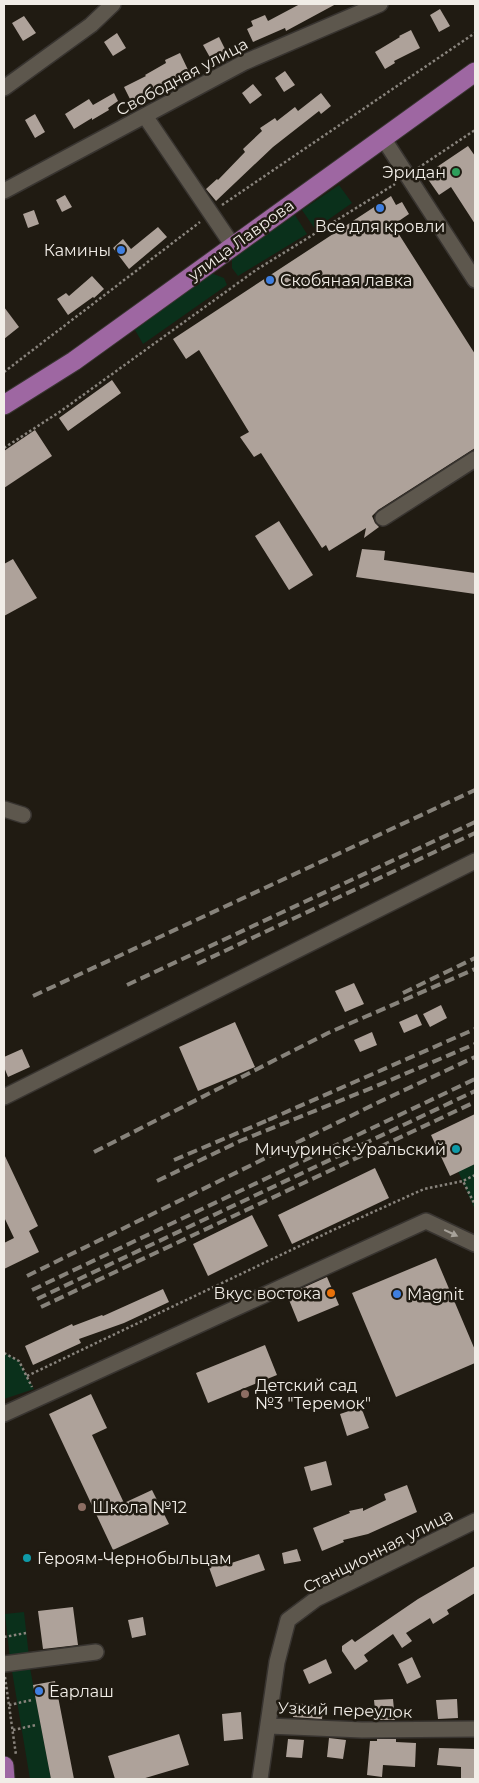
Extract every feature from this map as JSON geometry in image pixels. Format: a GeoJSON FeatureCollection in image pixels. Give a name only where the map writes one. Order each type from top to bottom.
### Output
{"type":"FeatureCollection","features":[{"type":"Feature","properties":{"kind":"main road","name":"улица Лаврова"},"geometry":{"type":"LineString","coordinates":[[4,405],[74,361],[475,72]]}},
{"type":"Feature","properties":{"kind":"main road"},"geometry":{"type":"LineString","coordinates":[[6,1779],[10,1763]]}},
{"type":"Feature","properties":{"kind":"street"},"geometry":{"type":"LineString","coordinates":[[4,88],[91,25],[112,4]]}},
{"type":"Feature","properties":{"kind":"street","name":"Свободная улица"},"geometry":{"type":"LineString","coordinates":[[4,191],[245,62],[380,4]]}},
{"type":"Feature","properties":{"kind":"street"},"geometry":{"type":"LineString","coordinates":[[145,116],[233,246]]}},
{"type":"Feature","properties":{"kind":"street"},"geometry":{"type":"LineString","coordinates":[[383,138],[475,280]]}},
{"type":"Feature","properties":{"kind":"street"},"geometry":{"type":"LineString","coordinates":[[383,518],[475,459]]}},
{"type":"Feature","properties":{"kind":"street"},"geometry":{"type":"LineString","coordinates":[[4,809],[23,815]]}},
{"type":"Feature","properties":{"kind":"street"},"geometry":{"type":"LineString","coordinates":[[4,1097],[475,861]]}},
{"type":"Feature","properties":{"kind":"street"},"geometry":{"type":"LineString","coordinates":[[4,1414],[426,1221],[475,1244]]}},
{"type":"Feature","properties":{"kind":"street","name":"Станционная улица"},"geometry":{"type":"LineString","coordinates":[[269,1726],[277,1662],[288,1620],[316,1599],[475,1521]]}},
{"type":"Feature","properties":{"kind":"street"},"geometry":{"type":"LineString","coordinates":[[4,1669],[96,1652]]}},
{"type":"Feature","properties":{"kind":"street","name":"Узкий переулок"},"geometry":{"type":"LineString","coordinates":[[260,1779],[269,1726],[362,1730],[475,1730]]}},
{"type":"Feature","properties":{"kind":"path"},"geometry":{"type":"LineString","coordinates":[[4,372],[233,197],[475,33]]}},
{"type":"Feature","properties":{"kind":"path"},"geometry":{"type":"LineString","coordinates":[[4,448],[62,411],[256,270],[408,175],[475,130]]}},
{"type":"Feature","properties":{"kind":"path"},"geometry":{"type":"LineString","coordinates":[[27,1376],[322,1235],[424,1189],[463,1181],[475,1175]]}},
{"type":"Feature","properties":{"kind":"path"},"geometry":{"type":"LineString","coordinates":[[463,1181],[475,1205]]}},
{"type":"Feature","properties":{"kind":"path"},"geometry":{"type":"LineString","coordinates":[[4,1353],[19,1361],[38,1399]]}},
{"type":"Feature","properties":{"kind":"path"},"geometry":{"type":"LineString","coordinates":[[4,1636],[26,1633]]}},
{"type":"Feature","properties":{"kind":"path"},"geometry":{"type":"LineString","coordinates":[[4,1669],[12,1730],[10,1763]]}},
{"type":"Feature","properties":{"kind":"path"},"geometry":{"type":"LineString","coordinates":[[9,1705],[32,1700]]}},
{"type":"Feature","properties":{"kind":"path"},"geometry":{"type":"LineString","coordinates":[[12,1730],[36,1725]]}},
{"type":"Feature","properties":{"kind":"green space"},"geometry":{"type":"Polygon","coordinates":[[[339,185],[352,203],[315,229],[302,210],[339,185]]]}},
{"type":"Feature","properties":{"kind":"green space"},"geometry":{"type":"Polygon","coordinates":[[[295,215],[307,234],[238,276],[232,268],[232,258],[295,215]]]}},
{"type":"Feature","properties":{"kind":"green space"},"geometry":{"type":"Polygon","coordinates":[[[211,273],[224,278],[227,285],[143,344],[135,330],[211,273]]]}},
{"type":"Feature","properties":{"kind":"green space"},"geometry":{"type":"Polygon","coordinates":[[[475,1164],[475,1210],[458,1171],[475,1164]]]}},
{"type":"Feature","properties":{"kind":"green space"},"geometry":{"type":"Polygon","coordinates":[[[4,1353],[19,1361],[34,1389],[4,1399],[4,1353]]]}},
{"type":"Feature","properties":{"kind":"green space"},"geometry":{"type":"Polygon","coordinates":[[[24,1612],[29,1657],[10,1659],[5,1614],[24,1612]]]}},
{"type":"Feature","properties":{"kind":"green space"},"geometry":{"type":"Polygon","coordinates":[[[30,1668],[51,1779],[30,1779],[12,1671],[30,1668]]]}},
{"type":"Feature","properties":{"kind":"building"},"geometry":{"type":"Polygon","coordinates":[[[300,4],[336,4],[286,31],[285,28],[253,42],[247,29],[253,26],[251,21],[265,15],[268,21],[300,4]]]}},
{"type":"Feature","properties":{"kind":"building"},"geometry":{"type":"Polygon","coordinates":[[[440,9],[450,26],[439,32],[430,15],[440,9]]]}},
{"type":"Feature","properties":{"kind":"building"},"geometry":{"type":"Polygon","coordinates":[[[24,16],[36,33],[23,41],[12,23],[24,16]]]}},
{"type":"Feature","properties":{"kind":"building"},"geometry":{"type":"Polygon","coordinates":[[[411,30],[420,48],[394,61],[395,63],[385,69],[375,52],[411,30]]]}},
{"type":"Feature","properties":{"kind":"building"},"geometry":{"type":"Polygon","coordinates":[[[117,33],[126,48],[113,56],[104,42],[117,33]]]}},
{"type":"Feature","properties":{"kind":"building"},"geometry":{"type":"Polygon","coordinates":[[[219,37],[227,53],[212,61],[203,45],[219,37]]]}},
{"type":"Feature","properties":{"kind":"building"},"geometry":{"type":"Polygon","coordinates":[[[180,53],[189,72],[131,101],[124,87],[146,76],[166,63],[165,60],[180,53]]]}},
{"type":"Feature","properties":{"kind":"building"},"geometry":{"type":"Polygon","coordinates":[[[285,71],[295,85],[284,92],[275,78],[285,71]]]}},
{"type":"Feature","properties":{"kind":"building"},"geometry":{"type":"Polygon","coordinates":[[[253,84],[262,95],[250,104],[242,93],[253,84]]]}},
{"type":"Feature","properties":{"kind":"building"},"geometry":{"type":"Polygon","coordinates":[[[114,93],[118,101],[108,108],[109,110],[74,129],[65,114],[89,99],[93,105],[114,93]]]}},
{"type":"Feature","properties":{"kind":"building"},"geometry":{"type":"Polygon","coordinates":[[[321,93],[331,106],[321,114],[319,111],[273,147],[216,201],[206,189],[218,180],[245,152],[243,149],[262,131],[260,128],[275,118],[277,121],[295,107],[298,111],[321,93]]]}},
{"type":"Feature","properties":{"kind":"building"},"geometry":{"type":"Polygon","coordinates":[[[35,114],[45,132],[35,138],[25,120],[35,114]]]}},
{"type":"Feature","properties":{"kind":"building"},"geometry":{"type":"Polygon","coordinates":[[[468,146],[475,156],[475,224],[451,187],[439,195],[425,175],[468,146]]]}},
{"type":"Feature","properties":{"kind":"building"},"geometry":{"type":"Polygon","coordinates":[[[65,195],[72,207],[62,212],[56,200],[65,195]]]}},
{"type":"Feature","properties":{"kind":"building"},"geometry":{"type":"Polygon","coordinates":[[[391,196],[396,205],[402,202],[409,214],[393,225],[475,354],[475,448],[378,510],[372,516],[379,527],[364,538],[366,528],[329,551],[326,545],[322,548],[261,453],[254,457],[240,437],[249,432],[199,350],[186,359],[173,339],[391,196]]]}},
{"type":"Feature","properties":{"kind":"building"},"geometry":{"type":"Polygon","coordinates":[[[34,210],[39,224],[28,228],[23,214],[34,210]]]}},
{"type":"Feature","properties":{"kind":"building"},"geometry":{"type":"Polygon","coordinates":[[[158,227],[167,237],[129,269],[113,248],[123,239],[131,249],[158,227]]]}},
{"type":"Feature","properties":{"kind":"building"},"geometry":{"type":"Polygon","coordinates":[[[92,276],[104,289],[68,315],[57,299],[66,293],[69,296],[92,276]]]}},
{"type":"Feature","properties":{"kind":"building"},"geometry":{"type":"Polygon","coordinates":[[[4,307],[19,327],[4,339],[4,307]]]}},
{"type":"Feature","properties":{"kind":"building"},"geometry":{"type":"Polygon","coordinates":[[[112,380],[121,393],[68,431],[59,418],[112,380]]]}},
{"type":"Feature","properties":{"kind":"building"},"geometry":{"type":"Polygon","coordinates":[[[35,430],[52,456],[4,488],[4,451],[35,430]]]}},
{"type":"Feature","properties":{"kind":"building"},"geometry":{"type":"Polygon","coordinates":[[[279,521],[313,575],[289,590],[255,536],[279,521]]]}},
{"type":"Feature","properties":{"kind":"building"},"geometry":{"type":"Polygon","coordinates":[[[362,549],[385,551],[384,560],[475,573],[475,594],[356,577],[362,549]]]}},
{"type":"Feature","properties":{"kind":"building"},"geometry":{"type":"Polygon","coordinates":[[[13,559],[37,598],[4,616],[4,564],[13,559]]]}},
{"type":"Feature","properties":{"kind":"building"},"geometry":{"type":"Polygon","coordinates":[[[354,983],[364,1004],[345,1012],[335,991],[354,983]]]}},
{"type":"Feature","properties":{"kind":"building"},"geometry":{"type":"Polygon","coordinates":[[[441,1005],[447,1018],[430,1027],[423,1014],[441,1005]]]}},
{"type":"Feature","properties":{"kind":"building"},"geometry":{"type":"Polygon","coordinates":[[[417,1014],[422,1025],[404,1033],[399,1022],[417,1014]]]}},
{"type":"Feature","properties":{"kind":"building"},"geometry":{"type":"Polygon","coordinates":[[[235,1022],[255,1067],[198,1091],[179,1047],[235,1022]]]}},
{"type":"Feature","properties":{"kind":"building"},"geometry":{"type":"Polygon","coordinates":[[[372,1032],[377,1045],[360,1052],[354,1040],[372,1032]]]}},
{"type":"Feature","properties":{"kind":"building"},"geometry":{"type":"Polygon","coordinates":[[[22,1049],[30,1067],[8,1077],[4,1067],[4,1057],[22,1049]]]}},
{"type":"Feature","properties":{"kind":"building","name":"Мичуринск-Уральский"},"geometry":{"type":"Polygon","coordinates":[[[475,1114],[475,1164],[450,1176],[431,1135],[475,1114]]]}},
{"type":"Feature","properties":{"kind":"building"},"geometry":{"type":"Polygon","coordinates":[[[4,1154],[38,1226],[29,1231],[39,1252],[4,1269],[4,1243],[14,1238],[4,1217],[4,1154]]]}},
{"type":"Feature","properties":{"kind":"building"},"geometry":{"type":"Polygon","coordinates":[[[375,1168],[389,1198],[292,1244],[278,1215],[375,1168]]]}},
{"type":"Feature","properties":{"kind":"building"},"geometry":{"type":"Polygon","coordinates":[[[252,1215],[268,1246],[208,1276],[193,1244],[252,1215]]]}},
{"type":"Feature","properties":{"kind":"building"},"geometry":{"type":"Polygon","coordinates":[[[436,1258],[475,1350],[475,1363],[396,1397],[352,1293],[436,1258]]]}},
{"type":"Feature","properties":{"kind":"building"},"geometry":{"type":"Polygon","coordinates":[[[327,1277],[339,1305],[298,1322],[287,1295],[327,1277]]]}},
{"type":"Feature","properties":{"kind":"building"},"geometry":{"type":"Polygon","coordinates":[[[163,1289],[169,1302],[124,1323],[79,1339],[81,1343],[33,1365],[25,1346],[72,1324],[73,1326],[103,1316],[163,1289]]]}},
{"type":"Feature","properties":{"kind":"building"},"geometry":{"type":"Polygon","coordinates":[[[265,1345],[277,1375],[208,1403],[196,1373],[265,1345]]]}},
{"type":"Feature","properties":{"kind":"building"},"geometry":{"type":"Polygon","coordinates":[[[91,1394],[107,1428],[92,1435],[124,1503],[152,1490],[169,1524],[113,1550],[49,1414],[91,1394]]]}},
{"type":"Feature","properties":{"kind":"building"},"geometry":{"type":"Polygon","coordinates":[[[361,1407],[369,1428],[347,1436],[340,1414],[361,1407]]]}},
{"type":"Feature","properties":{"kind":"building"},"geometry":{"type":"Polygon","coordinates":[[[326,1461],[332,1485],[311,1491],[304,1467],[326,1461]]]}},
{"type":"Feature","properties":{"kind":"building"},"geometry":{"type":"Polygon","coordinates":[[[407,1485],[417,1512],[368,1534],[343,1540],[344,1542],[322,1551],[313,1528],[350,1513],[349,1511],[363,1508],[363,1511],[386,1500],[384,1494],[407,1485]]]}},
{"type":"Feature","properties":{"kind":"building"},"geometry":{"type":"Polygon","coordinates":[[[297,1549],[301,1561],[284,1564],[282,1553],[297,1549]]]}},
{"type":"Feature","properties":{"kind":"building"},"geometry":{"type":"Polygon","coordinates":[[[259,1554],[265,1570],[216,1587],[206,1559],[218,1555],[222,1566],[259,1554]]]}},
{"type":"Feature","properties":{"kind":"building"},"geometry":{"type":"Polygon","coordinates":[[[475,1566],[475,1593],[447,1610],[449,1614],[433,1624],[430,1618],[406,1633],[412,1641],[402,1648],[393,1634],[364,1655],[368,1661],[355,1670],[342,1651],[342,1646],[352,1639],[355,1642],[418,1599],[475,1566]]]}},
{"type":"Feature","properties":{"kind":"building"},"geometry":{"type":"Polygon","coordinates":[[[73,1607],[78,1645],[43,1649],[38,1611],[73,1607]]]}},
{"type":"Feature","properties":{"kind":"building"},"geometry":{"type":"Polygon","coordinates":[[[143,1617],[146,1635],[132,1638],[128,1620],[143,1617]]]}},
{"type":"Feature","properties":{"kind":"building"},"geometry":{"type":"Polygon","coordinates":[[[412,1657],[421,1677],[407,1684],[398,1664],[412,1657]]]}},
{"type":"Feature","properties":{"kind":"building"},"geometry":{"type":"Polygon","coordinates":[[[326,1659],[332,1673],[309,1684],[303,1670],[326,1659]]]}},
{"type":"Feature","properties":{"kind":"building"},"geometry":{"type":"Polygon","coordinates":[[[55,1681],[74,1779],[51,1779],[33,1685],[55,1681]]]}},
{"type":"Feature","properties":{"kind":"building"},"geometry":{"type":"Polygon","coordinates":[[[393,1699],[395,1720],[376,1720],[374,1700],[393,1699]]]}},
{"type":"Feature","properties":{"kind":"building"},"geometry":{"type":"Polygon","coordinates":[[[457,1699],[458,1718],[438,1719],[436,1700],[457,1699]]]}},
{"type":"Feature","properties":{"kind":"building"},"geometry":{"type":"Polygon","coordinates":[[[294,1703],[323,1706],[322,1719],[293,1717],[294,1703]]]}},
{"type":"Feature","properties":{"kind":"building"},"geometry":{"type":"Polygon","coordinates":[[[241,1712],[243,1739],[224,1741],[222,1714],[241,1712]]]}},
{"type":"Feature","properties":{"kind":"building"},"geometry":{"type":"Polygon","coordinates":[[[179,1734],[189,1765],[142,1779],[115,1779],[108,1756],[179,1734]]]}},
{"type":"Feature","properties":{"kind":"building"},"geometry":{"type":"Polygon","coordinates":[[[329,1738],[346,1740],[343,1759],[327,1757],[329,1738]]]}},
{"type":"Feature","properties":{"kind":"building"},"geometry":{"type":"Polygon","coordinates":[[[288,1739],[304,1740],[302,1758],[286,1757],[288,1739]]]}},
{"type":"Feature","properties":{"kind":"building"},"geometry":{"type":"Polygon","coordinates":[[[377,1739],[396,1739],[396,1742],[416,1743],[415,1767],[383,1765],[382,1777],[367,1775],[370,1741],[377,1741],[377,1739]]]}},
{"type":"Feature","properties":{"kind":"building"},"geometry":{"type":"Polygon","coordinates":[[[439,1748],[475,1749],[475,1779],[461,1779],[461,1767],[437,1765],[439,1748]]]}},
{"type":"Feature","properties":{"kind":"railway"},"geometry":{"type":"LineString","coordinates":[[33,996],[475,790]]}},
{"type":"Feature","properties":{"kind":"railway"},"geometry":{"type":"LineString","coordinates":[[127,985],[475,822]]}},
{"type":"Feature","properties":{"kind":"railway"},"geometry":{"type":"LineString","coordinates":[[197,964],[475,833]]}},
{"type":"Feature","properties":{"kind":"railway"},"geometry":{"type":"LineString","coordinates":[[403,993],[475,958]]}},
{"type":"Feature","properties":{"kind":"railway"},"geometry":{"type":"LineString","coordinates":[[94,1152],[328,1033],[475,969]]}},
{"type":"Feature","properties":{"kind":"railway"},"geometry":{"type":"LineString","coordinates":[[268,1120],[475,1029]]}},
{"type":"Feature","properties":{"kind":"railway"},"geometry":{"type":"LineString","coordinates":[[157,1181],[240,1141],[475,1044]]}},
{"type":"Feature","properties":{"kind":"railway"},"geometry":{"type":"LineString","coordinates":[[27,1276],[379,1102],[475,1057]]}},
{"type":"Feature","properties":{"kind":"railway"},"geometry":{"type":"LineString","coordinates":[[32,1290],[475,1079]]}},
{"type":"Feature","properties":{"kind":"railway"},"geometry":{"type":"LineString","coordinates":[[37,1299],[475,1091]]}},
{"type":"Feature","properties":{"kind":"railway"},"geometry":{"type":"LineString","coordinates":[[41,1307],[475,1102]]}},
{"type":"Feature","properties":{"kind":"railway"},"geometry":{"type":"LineString","coordinates":[[174,1160],[273,1118]]}},
{"type":"Feature","properties":{"kind":"place","name":"Эридан"},"geometry":{"type":"Point","coordinates":[456,172]}},
{"type":"Feature","properties":{"kind":"place","name":"Все для кровли"},"geometry":{"type":"Point","coordinates":[380,208]}},
{"type":"Feature","properties":{"kind":"place","name":"Камины"},"geometry":{"type":"Point","coordinates":[121,250]}},
{"type":"Feature","properties":{"kind":"place","name":"Скобяная лавка"},"geometry":{"type":"Point","coordinates":[270,280]}},
{"type":"Feature","properties":{"kind":"place","name":"Мичуринск-Уральский"},"geometry":{"type":"Point","coordinates":[456,1149]}},
{"type":"Feature","properties":{"kind":"place","name":"Вкус востока"},"geometry":{"type":"Point","coordinates":[331,1293]}},
{"type":"Feature","properties":{"kind":"place","name":"Magnit"},"geometry":{"type":"Point","coordinates":[397,1294]}},
{"type":"Feature","properties":{"kind":"place","name":"Детский сад №3 \"Теремок\""},"geometry":{"type":"Point","coordinates":[245,1394]}},
{"type":"Feature","properties":{"kind":"place","name":"Школа №12"},"geometry":{"type":"Point","coordinates":[82,1507]}},
{"type":"Feature","properties":{"kind":"place","name":"Героям-Чернобыльцам"},"geometry":{"type":"Point","coordinates":[27,1558]}},
{"type":"Feature","properties":{"kind":"place","name":"Еарлаш"},"geometry":{"type":"Point","coordinates":[39,1691]}}]}
